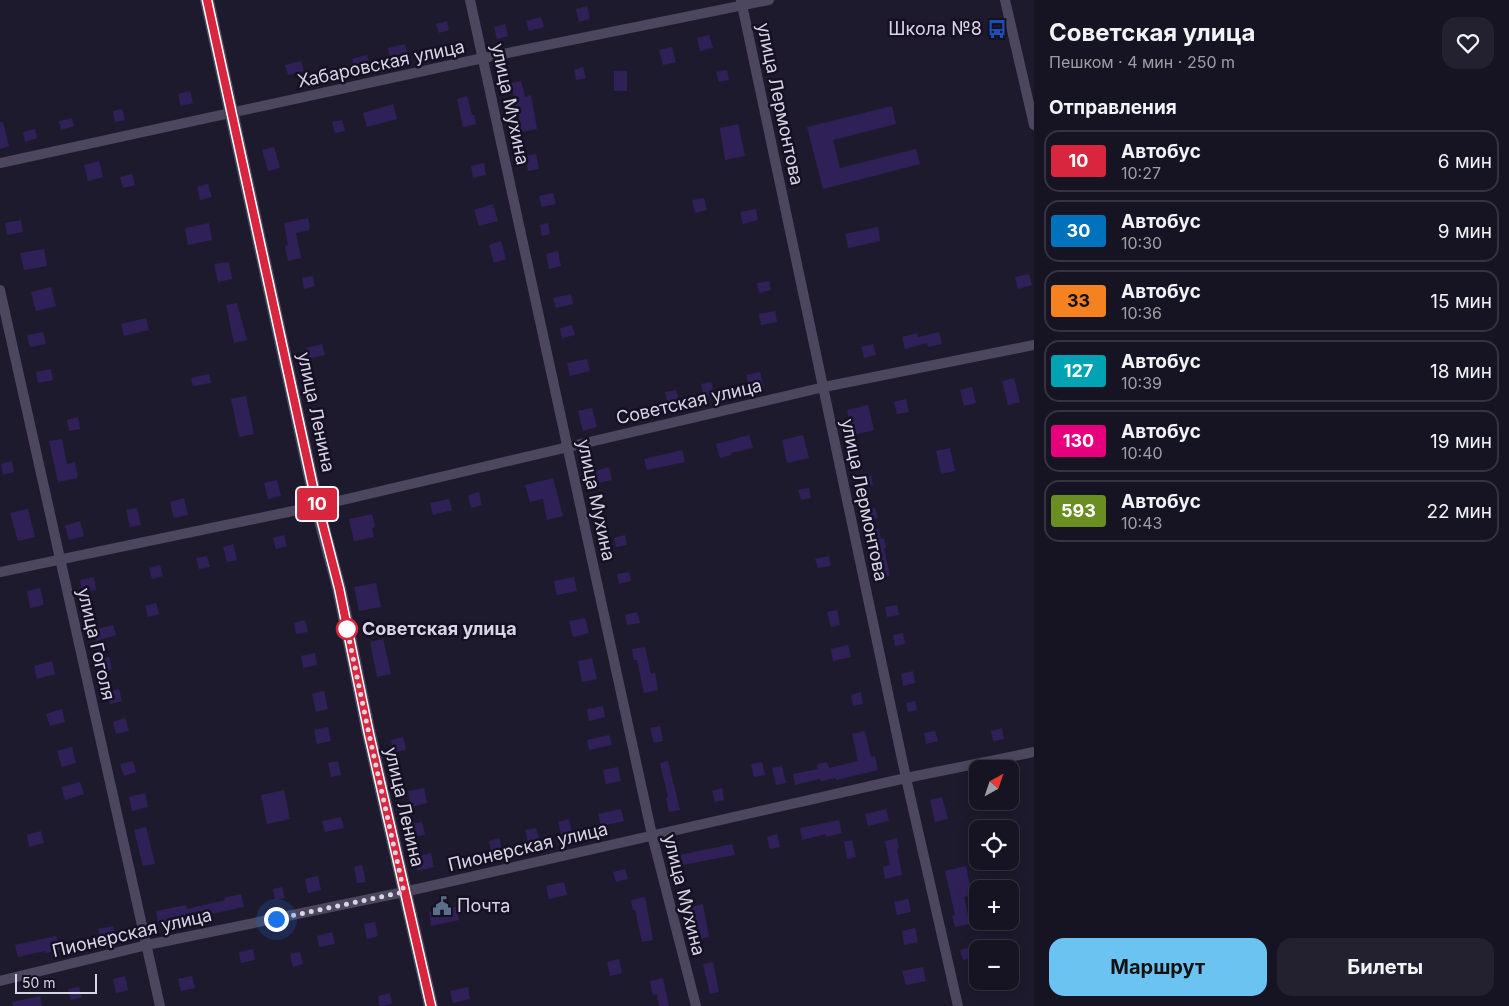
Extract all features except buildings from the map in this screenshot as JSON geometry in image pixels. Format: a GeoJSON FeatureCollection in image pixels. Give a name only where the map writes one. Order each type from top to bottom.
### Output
{"type":"FeatureCollection","features":[{"type":"Feature","properties":{"kind":"main road","name":"улица Ленина"},"geometry":{"type":"LineString","coordinates":[[208,0],[318,506],[339,588],[369,734],[431,1006]]}},
{"type":"Feature","properties":{"kind":"street","name":"улица Мухина"},"geometry":{"type":"LineString","coordinates":[[470,0],[652,835],[696,1006]]}},
{"type":"Feature","properties":{"kind":"street","name":"Хабаровская улица"},"geometry":{"type":"LineString","coordinates":[[0,162],[742,3],[769,0]]}},
{"type":"Feature","properties":{"kind":"street"},"geometry":{"type":"LineString","coordinates":[[1005,0],[1034,125]]}},
{"type":"Feature","properties":{"kind":"street","name":"улица Лермонтова"},"geometry":{"type":"LineString","coordinates":[[742,3],[906,778],[958,1006]]}},
{"type":"Feature","properties":{"kind":"street","name":"улица Гоголя"},"geometry":{"type":"LineString","coordinates":[[0,290],[160,1006]]}},
{"type":"Feature","properties":{"kind":"street","name":"Советская улица"},"geometry":{"type":"LineString","coordinates":[[0,572],[318,506],[824,387],[1034,345]]}},
{"type":"Feature","properties":{"kind":"street","name":"Пионерская улица"},"geometry":{"type":"LineString","coordinates":[[0,980],[147,945],[404,892],[906,778],[1034,752]]}},
{"type":"Feature","properties":{"kind":"bus line","name":"10"},"geometry":{"type":"LineString","coordinates":[[207,0],[313,487],[339,588],[369,734],[431,1006]]}},
{"type":"Feature","properties":{"kind":"place","name":"Школа №8"},"geometry":{"type":"Point","coordinates":[997,29]}},
{"type":"Feature","properties":{"kind":"place","name":"Советская улица"},"geometry":{"type":"Point","coordinates":[347,629]}},
{"type":"Feature","properties":{"kind":"place","name":"Почта"},"geometry":{"type":"Point","coordinates":[442,906]}},
{"type":"Feature","properties":{"kind":"route"},"geometry":{"type":"LineString","coordinates":[[276,919],[404,892],[346,624],[347,629]]}}]}
